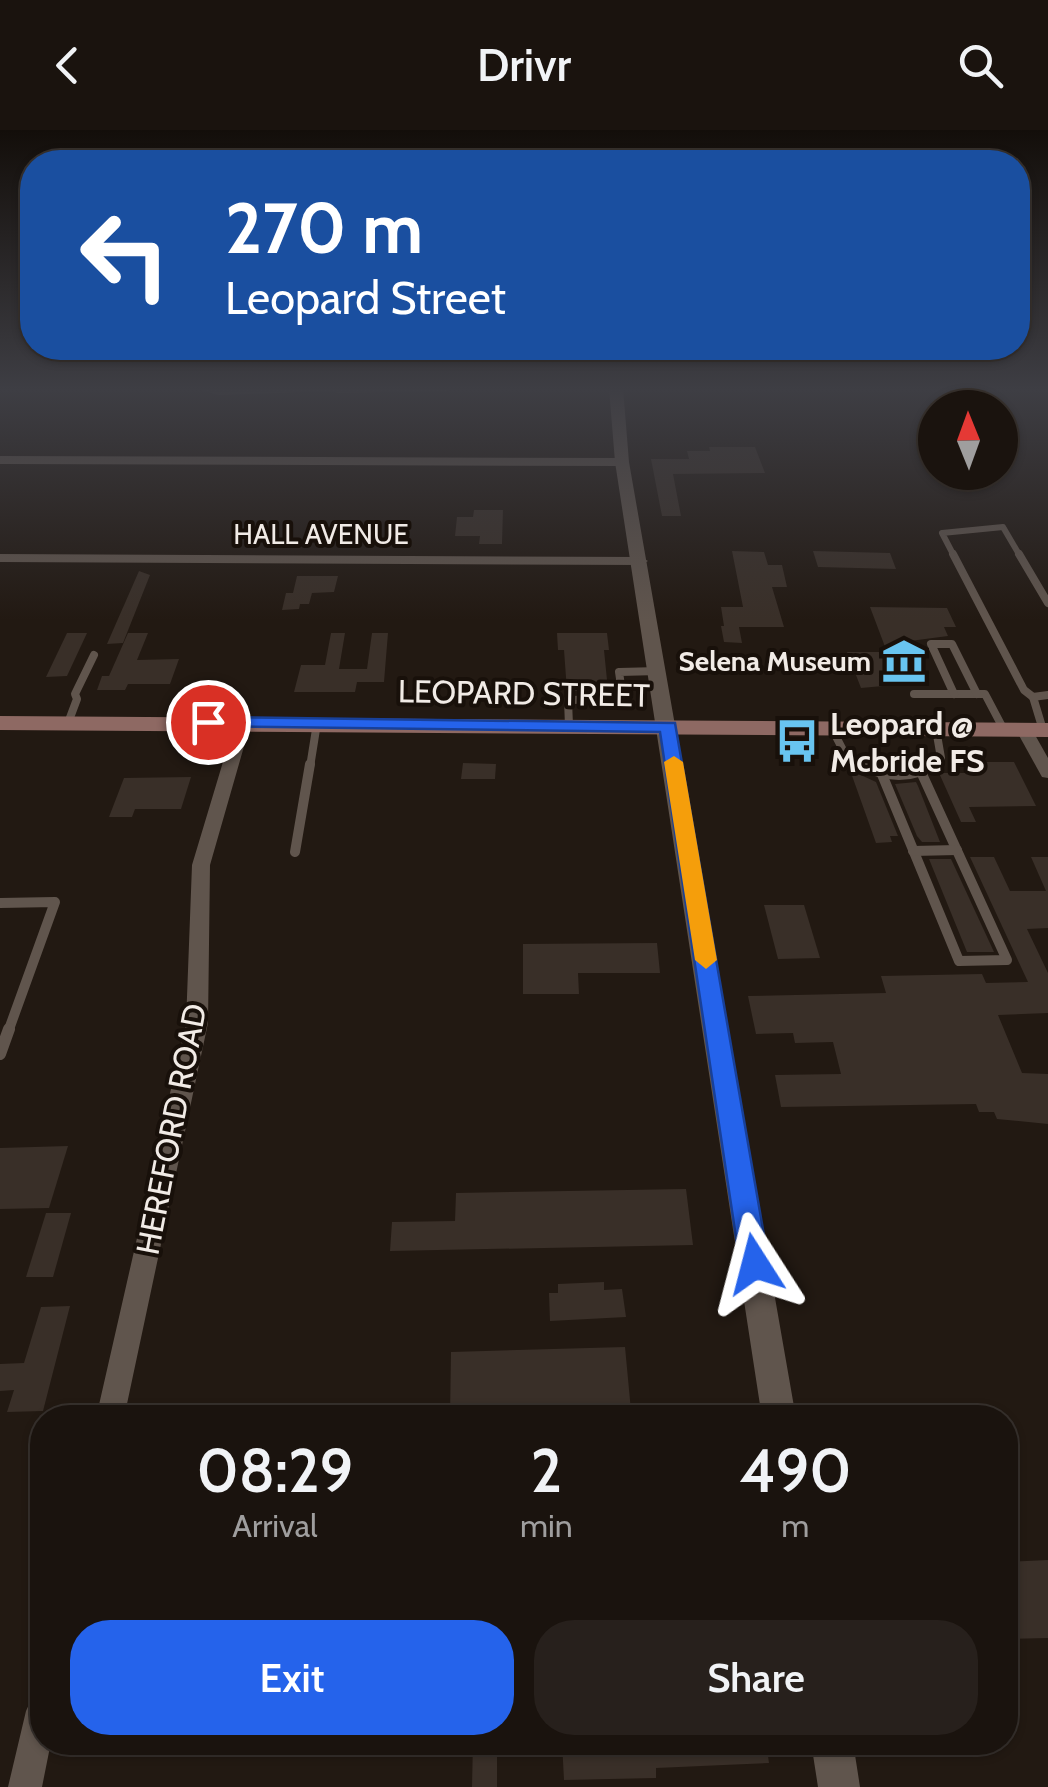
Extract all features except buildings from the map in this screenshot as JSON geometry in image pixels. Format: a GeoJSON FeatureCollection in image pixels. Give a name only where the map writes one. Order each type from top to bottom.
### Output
{"type":"FeatureCollection","features":[{"type":"Feature","properties":{"kind":"main road","name":"LEOPARD STREET"},"geometry":{"type":"LineString","coordinates":[[0,723],[1029,730]]}},
{"type":"Feature","properties":{"kind":"street"},"geometry":{"type":"LineString","coordinates":[[623,465],[642,561],[778,1405]]}},
{"type":"Feature","properties":{"kind":"street","name":"HALL AVENUE"},"geometry":{"type":"LineString","coordinates":[[0,558],[642,561]]}},
{"type":"Feature","properties":{"kind":"street","name":"HEREFORD ROAD"},"geometry":{"type":"LineString","coordinates":[[113,1405],[197,1023],[201,865],[243,722]]}},
{"type":"Feature","properties":{"kind":"street"},"geometry":{"type":"LineString","coordinates":[[1029,730],[1046,768]]}},
{"type":"Feature","properties":{"kind":"street"},"geometry":{"type":"LineString","coordinates":[[25,1787],[32,1755]]}},
{"type":"Feature","properties":{"kind":"street"},"geometry":{"type":"LineString","coordinates":[[834,1755],[839,1787]]}},
{"type":"Feature","properties":{"kind":"lane"},"geometry":{"type":"LineString","coordinates":[[1033,698],[1024,690],[942,533],[1003,527],[1048,603]]}},
{"type":"Feature","properties":{"kind":"lane"},"geometry":{"type":"LineString","coordinates":[[954,694],[931,644],[952,644],[977,694]]}},
{"type":"Feature","properties":{"kind":"lane"},"geometry":{"type":"LineString","coordinates":[[68,723],[77,699],[75,694],[94,655]]}},
{"type":"Feature","properties":{"kind":"lane"},"geometry":{"type":"LineString","coordinates":[[569,726],[568,700],[622,700],[619,672],[660,671]]}},
{"type":"Feature","properties":{"kind":"lane"},"geometry":{"type":"LineString","coordinates":[[914,694],[985,694],[1029,730]]}},
{"type":"Feature","properties":{"kind":"lane"},"geometry":{"type":"LineString","coordinates":[[1033,698],[1048,695]]}},
{"type":"Feature","properties":{"kind":"lane"},"geometry":{"type":"LineString","coordinates":[[1029,730],[1033,698]]}},
{"type":"Feature","properties":{"kind":"lane"},"geometry":{"type":"LineString","coordinates":[[295,852],[317,723]]}},
{"type":"Feature","properties":{"kind":"lane"},"geometry":{"type":"LineString","coordinates":[[831,727],[846,755],[881,772],[922,774],[941,758],[936,729]]}},
{"type":"Feature","properties":{"kind":"lane"},"geometry":{"type":"LineString","coordinates":[[881,772],[959,961],[1006,960],[922,774]]}},
{"type":"Feature","properties":{"kind":"lane"},"geometry":{"type":"LineString","coordinates":[[913,851],[957,850]]}},
{"type":"Feature","properties":{"kind":"lane"},"geometry":{"type":"LineString","coordinates":[[0,902],[55,902],[0,1054]]}},
{"type":"Feature","properties":{"kind":"slow traffic"},"geometry":{"type":"LineString","coordinates":[[674,762],[706,960]]}},
{"type":"Feature","properties":{"kind":"place","name":"Selena Museum"},"geometry":{"type":"Point","coordinates":[904,661]}},
{"type":"Feature","properties":{"kind":"place","name":"Leopard @ Mcbride FS"},"geometry":{"type":"Point","coordinates":[797,741]}},
{"type":"Feature","properties":{"kind":"route"},"geometry":{"type":"LineString","coordinates":[[208,722],[668,727],[755,1264]]}}]}
